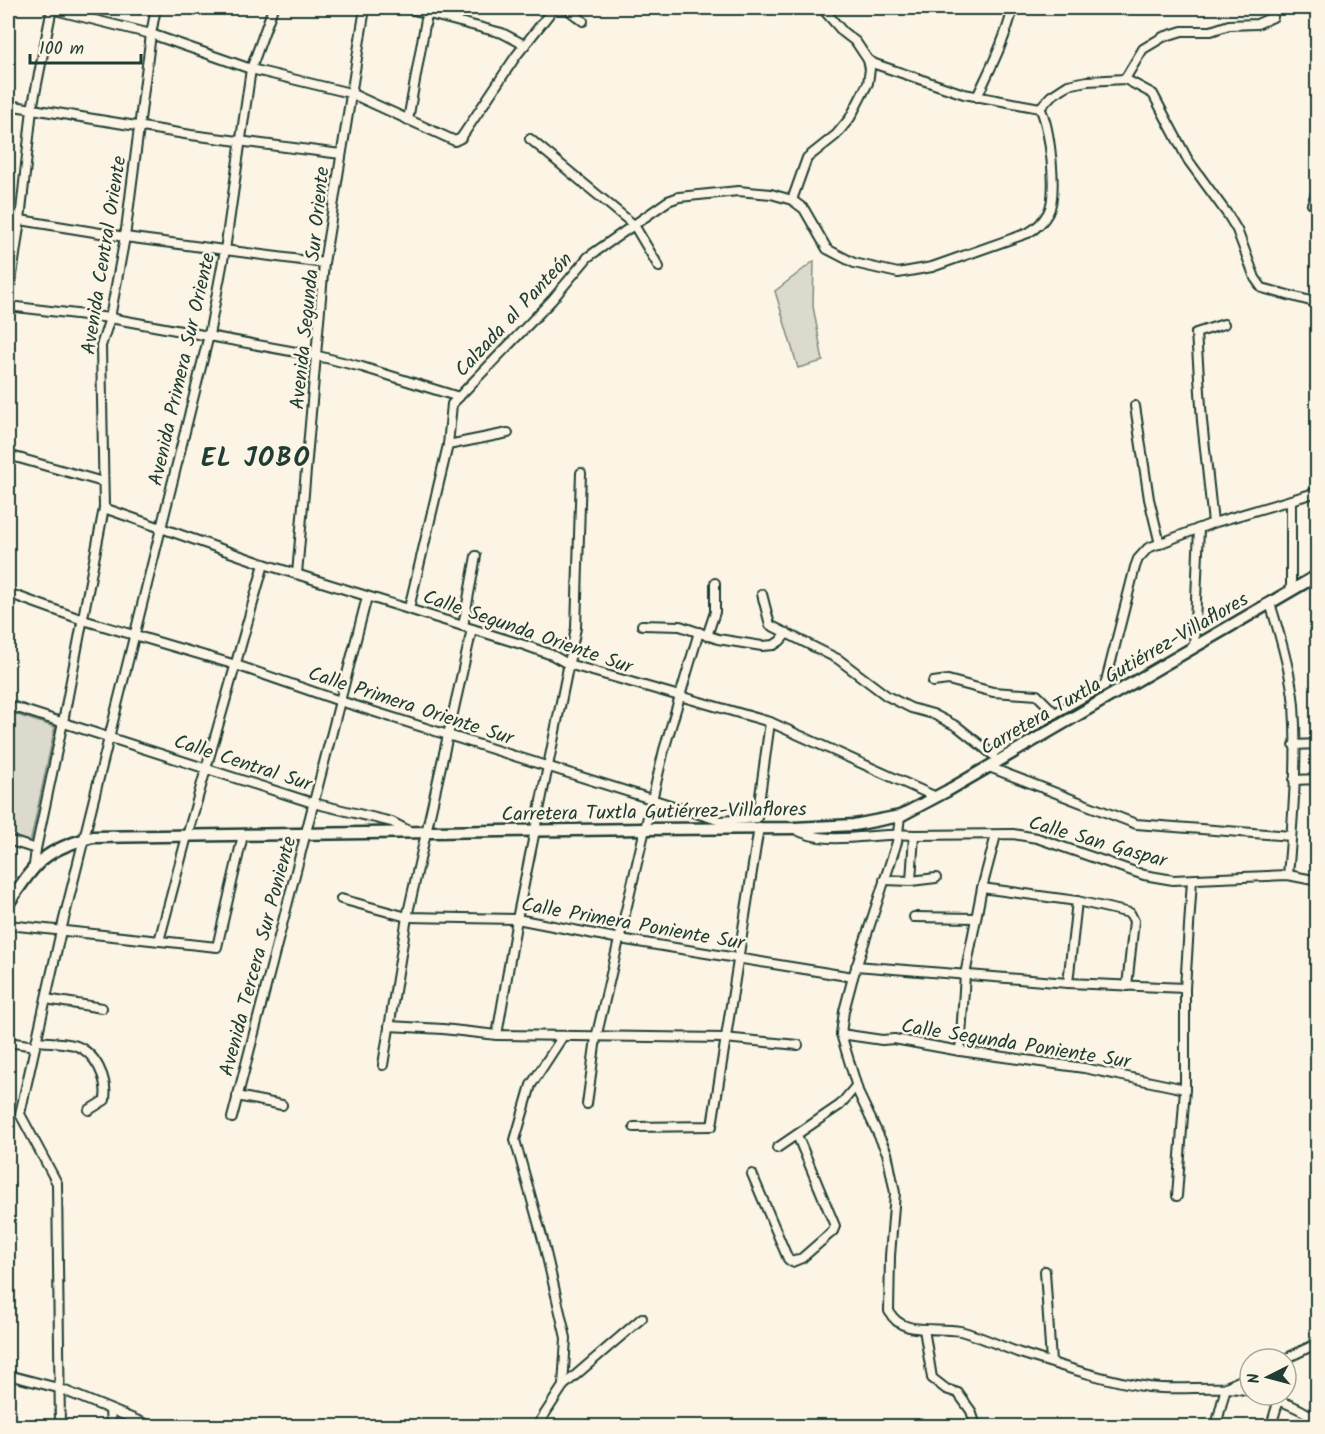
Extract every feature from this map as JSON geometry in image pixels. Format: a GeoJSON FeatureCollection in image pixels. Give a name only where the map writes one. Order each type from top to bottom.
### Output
{"type":"FeatureCollection","features":[{"type":"Feature","properties":{"kind":"main road","name":"Carretera Tuxtla Gutiérrez-Villaflores"},"geometry":{"type":"LineString","coordinates":[[8,904],[34,865],[64,845],[93,837],[645,829],[758,823],[794,828],[854,825],[900,816],[936,797],[993,760],[1123,689],[1317,575]]}},
{"type":"Feature","properties":{"kind":"street"},"geometry":{"type":"LineString","coordinates":[[459,397],[318,356],[110,318],[8,304],[32,109],[50,8],[151,34],[250,69],[350,93],[459,141],[525,45],[554,8]]}},
{"type":"Feature","properties":{"kind":"street","name":"Avenida Central Oriente"},"geometry":{"type":"LineString","coordinates":[[34,865],[104,508],[101,346],[110,318],[125,237],[156,8]]}},
{"type":"Feature","properties":{"kind":"street","name":"Avenida Primera Sur Oriente"},"geometry":{"type":"LineString","coordinates":[[60,1426],[57,1183],[20,1114],[61,931],[209,335],[225,250],[250,69],[273,8]]}},
{"type":"Feature","properties":{"kind":"street","name":"Avenida Segunda Sur Oriente"},"geometry":{"type":"LineString","coordinates":[[297,574],[318,356],[324,263],[364,8]]}},
{"type":"Feature","properties":{"kind":"street"},"geometry":{"type":"LineString","coordinates":[[406,8],[427,10],[502,33],[525,45]]}},
{"type":"Feature","properties":{"kind":"street"},"geometry":{"type":"LineString","coordinates":[[566,8],[583,21]]}},
{"type":"Feature","properties":{"kind":"street"},"geometry":{"type":"LineString","coordinates":[[822,8],[843,32],[856,42],[868,60],[870,69],[868,83],[850,118],[837,135],[807,158],[792,200],[804,209],[827,249],[854,263],[898,273],[933,267],[1018,237],[1039,226],[1048,214],[1052,190],[1049,139],[1045,117],[1040,108]]}},
{"type":"Feature","properties":{"kind":"street"},"geometry":{"type":"LineString","coordinates":[[977,97],[997,58],[1013,8]]}},
{"type":"Feature","properties":{"kind":"street"},"geometry":{"type":"LineString","coordinates":[[408,120],[427,10]]}},
{"type":"Feature","properties":{"kind":"street"},"geometry":{"type":"LineString","coordinates":[[1125,79],[1143,49],[1163,37],[1182,31],[1211,31],[1229,25],[1257,24],[1273,17]]}},
{"type":"Feature","properties":{"kind":"street"},"geometry":{"type":"LineString","coordinates":[[868,60],[921,80],[977,97],[1040,108]]}},
{"type":"Feature","properties":{"kind":"street"},"geometry":{"type":"LineString","coordinates":[[1040,108],[1051,96],[1068,85],[1088,81],[1125,79],[1153,94],[1188,160],[1228,214],[1255,278],[1262,288],[1317,303]]}},
{"type":"Feature","properties":{"kind":"street"},"geometry":{"type":"LineString","coordinates":[[8,105],[140,127],[341,154]]}},
{"type":"Feature","properties":{"kind":"street"},"geometry":{"type":"LineString","coordinates":[[530,139],[634,225],[659,267]]}},
{"type":"Feature","properties":{"kind":"street"},"geometry":{"type":"LineString","coordinates":[[1317,188],[1312,204],[1317,208]]}},
{"type":"Feature","properties":{"kind":"street","name":"Calzada al Panteón"},"geometry":{"type":"LineString","coordinates":[[409,608],[448,445],[452,404],[552,300],[588,257],[668,201],[679,197],[738,191],[771,194],[792,200]]}},
{"type":"Feature","properties":{"kind":"street"},"geometry":{"type":"LineString","coordinates":[[8,218],[125,237],[324,263]]}},
{"type":"Feature","properties":{"kind":"street"},"geometry":{"type":"LineString","coordinates":[[1213,522],[1202,421],[1196,333],[1224,324]]}},
{"type":"Feature","properties":{"kind":"street"},"geometry":{"type":"LineString","coordinates":[[1136,406],[1149,499],[1160,544]]}},
{"type":"Feature","properties":{"kind":"street"},"geometry":{"type":"LineString","coordinates":[[448,445],[508,433]]}},
{"type":"Feature","properties":{"kind":"street"},"geometry":{"type":"LineString","coordinates":[[8,455],[103,482]]}},
{"type":"Feature","properties":{"kind":"street"},"geometry":{"type":"LineString","coordinates":[[496,1035],[576,628],[581,473]]}},
{"type":"Feature","properties":{"kind":"street"},"geometry":{"type":"LineString","coordinates":[[1105,685],[1135,567],[1138,559],[1148,548],[1213,522],[1317,492]]}},
{"type":"Feature","properties":{"kind":"street"},"geometry":{"type":"LineString","coordinates":[[1291,500],[1291,591]]}},
{"type":"Feature","properties":{"kind":"street","name":"Calle Segunda Oriente Sur"},"geometry":{"type":"LineString","coordinates":[[104,508],[264,564],[527,646],[552,655],[568,664],[770,722],[936,797]]}},
{"type":"Feature","properties":{"kind":"street"},"geometry":{"type":"LineString","coordinates":[[1194,647],[1199,528]]}},
{"type":"Feature","properties":{"kind":"street"},"geometry":{"type":"LineString","coordinates":[[462,626],[476,556]]}},
{"type":"Feature","properties":{"kind":"street"},"geometry":{"type":"LineString","coordinates":[[159,941],[264,564]]}},
{"type":"Feature","properties":{"kind":"street"},"geometry":{"type":"LineString","coordinates":[[587,1104],[596,1038],[652,800],[680,698],[703,634],[715,612],[715,583]]}},
{"type":"Feature","properties":{"kind":"street","name":"Calle Primera Oriente Sur"},"geometry":{"type":"LineString","coordinates":[[8,593],[83,620],[236,665],[340,701],[549,766],[722,825]]}},
{"type":"Feature","properties":{"kind":"street"},"geometry":{"type":"LineString","coordinates":[[762,594],[770,625],[838,659],[888,696],[958,727],[993,760],[1136,824],[1291,836]]}},
{"type":"Feature","properties":{"kind":"street","name":"Avenida Tercera Sur Poniente"},"geometry":{"type":"LineString","coordinates":[[232,1118],[367,597]]}},
{"type":"Feature","properties":{"kind":"street"},"geometry":{"type":"LineString","coordinates":[[1270,603],[1280,635],[1294,704],[1294,780],[1288,875]]}},
{"type":"Feature","properties":{"kind":"street"},"geometry":{"type":"LineString","coordinates":[[642,625],[680,626],[703,634],[762,646],[774,645],[787,633]]}},
{"type":"Feature","properties":{"kind":"street"},"geometry":{"type":"LineString","coordinates":[[383,1065],[407,916],[472,629]]}},
{"type":"Feature","properties":{"kind":"street"},"geometry":{"type":"LineString","coordinates":[[933,682],[948,680],[993,692],[1037,695],[1055,713]]}},
{"type":"Feature","properties":{"kind":"street"},"geometry":{"type":"LineString","coordinates":[[993,760],[1055,713],[1105,685],[1123,689]]}},
{"type":"Feature","properties":{"kind":"street","name":"Calle Central Sur"},"geometry":{"type":"LineString","coordinates":[[8,705],[313,803],[392,822],[412,832]]}},
{"type":"Feature","properties":{"kind":"street"},"geometry":{"type":"LineString","coordinates":[[634,1127],[712,1126],[724,1038],[739,957],[770,722]]}},
{"type":"Feature","properties":{"kind":"street"},"geometry":{"type":"LineString","coordinates":[[1294,745],[1317,744]]}},
{"type":"Feature","properties":{"kind":"street"},"geometry":{"type":"LineString","coordinates":[[1294,780],[1317,779]]}},
{"type":"Feature","properties":{"kind":"street"},"geometry":{"type":"LineString","coordinates":[[900,816],[898,833],[853,977],[844,1011],[841,1034],[856,1086],[886,1153],[895,1193],[888,1311],[892,1318],[905,1326],[959,1330],[1079,1371],[1149,1386],[1238,1389]]}},
{"type":"Feature","properties":{"kind":"street"},"geometry":{"type":"LineString","coordinates":[[368,833],[373,818]]}},
{"type":"Feature","properties":{"kind":"street","name":"Calle San Gaspar"},"geometry":{"type":"LineString","coordinates":[[794,828],[806,836],[827,838],[898,833],[914,835],[1013,834],[1037,838],[1144,875],[1173,880],[1288,875],[1317,881]]}},
{"type":"Feature","properties":{"kind":"street"},"geometry":{"type":"LineString","coordinates":[[8,925],[217,947],[243,835]]}},
{"type":"Feature","properties":{"kind":"street"},"geometry":{"type":"LineString","coordinates":[[911,881],[914,835]]}},
{"type":"Feature","properties":{"kind":"street"},"geometry":{"type":"LineString","coordinates":[[960,1051],[965,975],[982,888],[996,835]]}},
{"type":"Feature","properties":{"kind":"street"},"geometry":{"type":"LineString","coordinates":[[8,840],[36,849]]}},
{"type":"Feature","properties":{"kind":"street"},"geometry":{"type":"LineString","coordinates":[[884,880],[911,881],[936,878]]}},
{"type":"Feature","properties":{"kind":"street"},"geometry":{"type":"LineString","coordinates":[[1177,1196],[1185,1089],[1185,988],[1192,879]]}},
{"type":"Feature","properties":{"kind":"street"},"geometry":{"type":"LineString","coordinates":[[982,888],[1077,901],[1130,913],[1134,921],[1127,986]]}},
{"type":"Feature","properties":{"kind":"street","name":"Calle Primera Poniente Sur"},"geometry":{"type":"LineString","coordinates":[[341,899],[407,916],[517,919],[620,939],[853,977]]}},
{"type":"Feature","properties":{"kind":"street"},"geometry":{"type":"LineString","coordinates":[[1068,983],[1077,901]]}},
{"type":"Feature","properties":{"kind":"street"},"geometry":{"type":"LineString","coordinates":[[914,916],[976,918]]}},
{"type":"Feature","properties":{"kind":"street"},"geometry":{"type":"LineString","coordinates":[[856,966],[1068,983],[1185,988]]}},
{"type":"Feature","properties":{"kind":"street"},"geometry":{"type":"LineString","coordinates":[[46,999],[102,1008]]}},
{"type":"Feature","properties":{"kind":"street"},"geometry":{"type":"LineString","coordinates":[[389,1026],[496,1035],[724,1038],[798,1045]]}},
{"type":"Feature","properties":{"kind":"street","name":"Calle Segunda Poniente Sur"},"geometry":{"type":"LineString","coordinates":[[841,1034],[882,1040],[894,1039],[960,1051],[1083,1068],[1185,1089]]}},
{"type":"Feature","properties":{"kind":"street"},"geometry":{"type":"LineString","coordinates":[[563,1036],[531,1085],[515,1140],[543,1240],[566,1338],[563,1386]]}},
{"type":"Feature","properties":{"kind":"street"},"geometry":{"type":"LineString","coordinates":[[8,1042],[75,1045],[87,1053],[97,1064],[106,1090],[105,1100],[88,1110]]}},
{"type":"Feature","properties":{"kind":"street"},"geometry":{"type":"LineString","coordinates":[[777,1148],[840,1105],[856,1086]]}},
{"type":"Feature","properties":{"kind":"street"},"geometry":{"type":"LineString","coordinates":[[237,1096],[282,1106]]}},
{"type":"Feature","properties":{"kind":"street"},"geometry":{"type":"LineString","coordinates":[[752,1174],[788,1259],[792,1262],[802,1258],[833,1231],[835,1226],[797,1135]]}},
{"type":"Feature","properties":{"kind":"street"},"geometry":{"type":"LineString","coordinates":[[1045,1272],[1051,1362]]}},
{"type":"Feature","properties":{"kind":"street"},"geometry":{"type":"LineString","coordinates":[[537,1426],[563,1386],[642,1318]]}},
{"type":"Feature","properties":{"kind":"street"},"geometry":{"type":"LineString","coordinates":[[924,1329],[932,1378],[946,1389],[958,1394],[971,1411],[976,1426]]}},
{"type":"Feature","properties":{"kind":"street"},"geometry":{"type":"LineString","coordinates":[[1298,1353],[1317,1344]]}},
{"type":"Feature","properties":{"kind":"street"},"geometry":{"type":"LineString","coordinates":[[8,1375],[58,1388],[151,1426]]}},
{"type":"Feature","properties":{"kind":"street"},"geometry":{"type":"LineString","coordinates":[[1226,1387],[1238,1382]]}},
{"type":"Feature","properties":{"kind":"street"},"geometry":{"type":"LineString","coordinates":[[1216,1426],[1226,1387]]}},
{"type":"Feature","properties":{"kind":"street"},"geometry":{"type":"LineString","coordinates":[[1271,1426],[1277,1407]]}},
{"type":"Feature","properties":{"kind":"street"},"geometry":{"type":"LineString","coordinates":[[1294,1407],[1317,1422]]}},
{"type":"Feature","properties":{"kind":"street"},"geometry":{"type":"LineString","coordinates":[[110,1410],[111,1426]]}},
{"type":"Feature","properties":{"kind":"shaded area"},"geometry":{"type":"Polygon","coordinates":[[[814,261],[813,306],[823,361],[798,368],[775,291],[814,261]]]}},
{"type":"Feature","properties":{"kind":"shaded area"},"geometry":{"type":"Polygon","coordinates":[[[8,712],[55,727],[30,844],[8,836],[8,712]]]}},
{"type":"Feature","properties":{"kind":"district","name":"EL JOBO"},"geometry":{"type":"Point","coordinates":[256,457]}}]}
